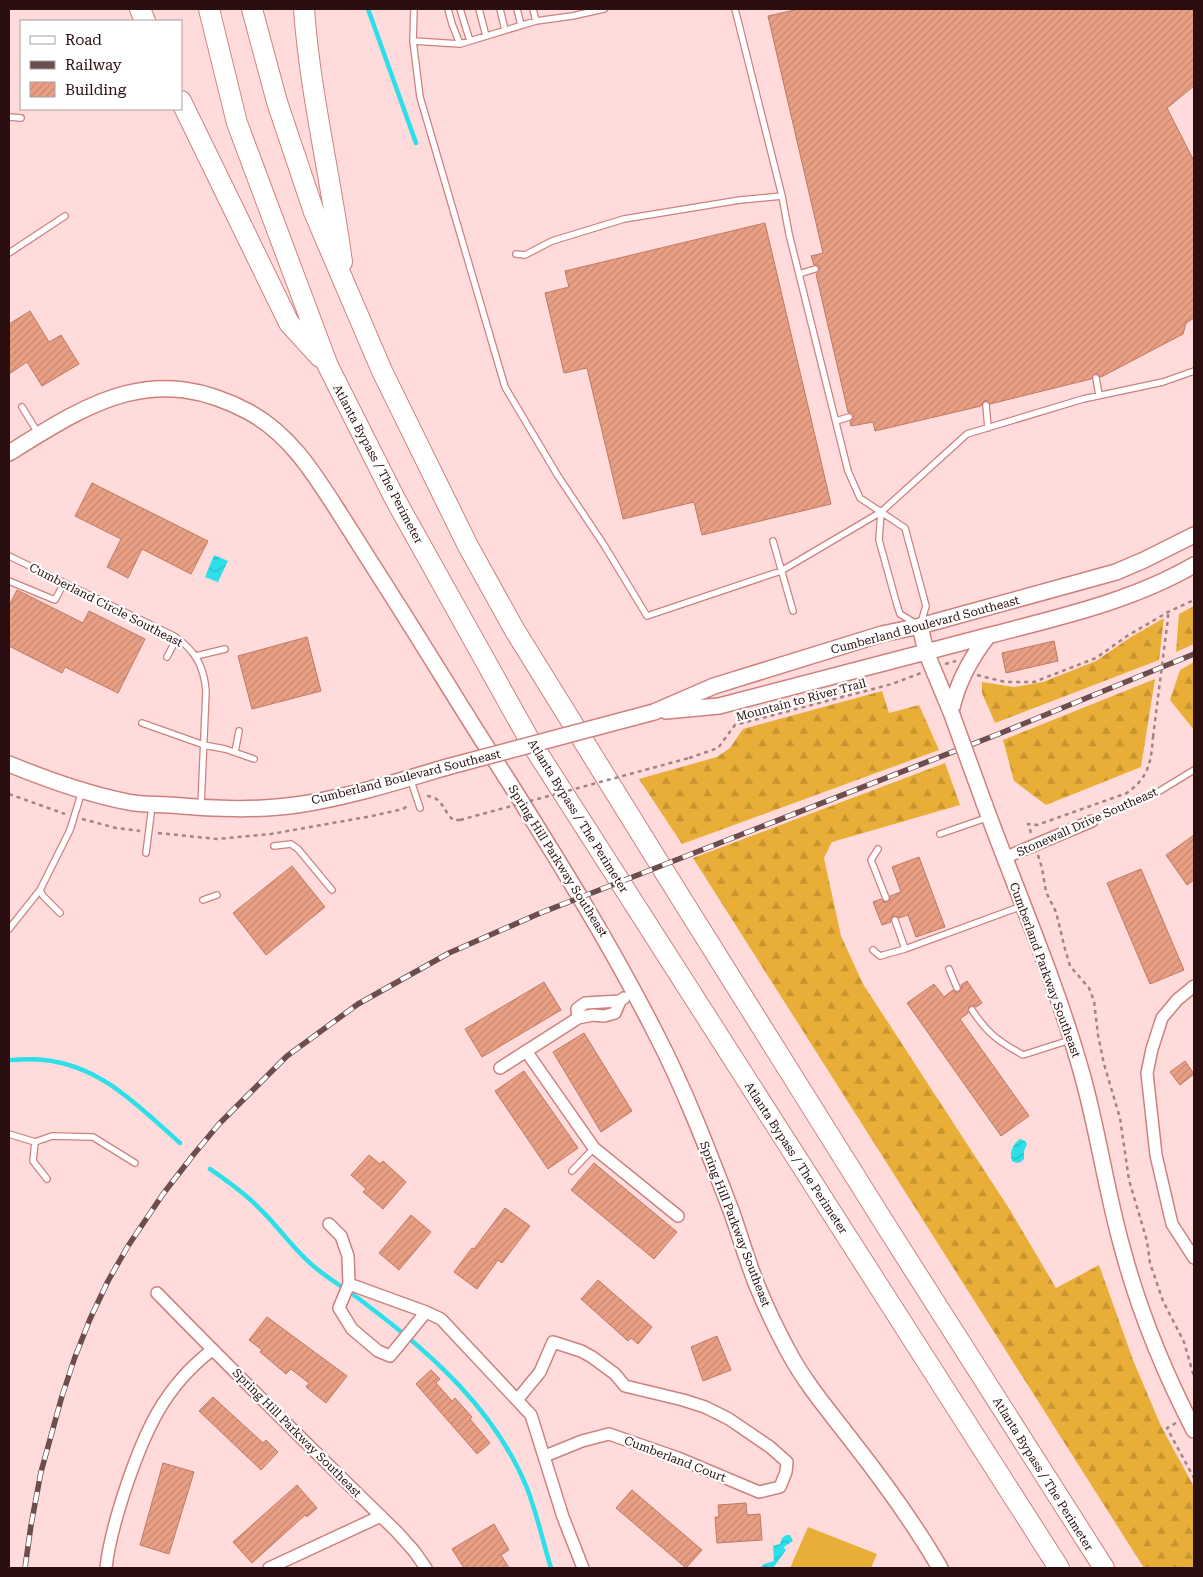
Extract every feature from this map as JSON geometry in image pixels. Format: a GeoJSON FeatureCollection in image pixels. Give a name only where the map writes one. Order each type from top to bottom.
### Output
{"type":"FeatureCollection","features":[{"type":"Feature","properties":{"kind":"highway","name":"Atlanta Bypass / The Perimeter"},"geometry":{"type":"LineString","coordinates":[[209,9],[237,123],[328,366],[395,499],[530,741],[1058,1568]]}},
{"type":"Feature","properties":{"kind":"highway","name":"Atlanta Bypass / The Perimeter"},"geometry":{"type":"LineString","coordinates":[[252,9],[277,102],[314,212],[345,287],[422,453],[468,546],[514,629],[890,1232],[1104,1568]]}},
{"type":"Feature","properties":{"kind":"highway"},"geometry":{"type":"LineString","coordinates":[[304,9],[314,100],[337,228],[345,287]]}},
{"type":"Feature","properties":{"kind":"highway"},"geometry":{"type":"LineString","coordinates":[[182,103],[289,323],[328,366]]}},
{"type":"Feature","properties":{"kind":"main road","name":"Spring Hill Parkway Southeast"},"geometry":{"type":"LineString","coordinates":[[9,453],[70,416],[106,400],[134,391],[163,389],[201,394],[222,400],[253,415],[282,435],[302,458],[374,567],[577,890],[622,966],[657,1034],[684,1093],[711,1158],[755,1281],[789,1353],[818,1397],[908,1516],[940,1568]]}},
{"type":"Feature","properties":{"kind":"main road","name":"Cumberland Boulevard Southeast"},"geometry":{"type":"LineString","coordinates":[[9,764],[82,791],[130,803],[201,808],[256,809],[303,804],[410,778],[654,712],[723,683],[882,634],[920,626],[1116,572],[1194,535]]}},
{"type":"Feature","properties":{"kind":"main road","name":"Cumberland Boulevard Southeast"},"geometry":{"type":"LineString","coordinates":[[654,712],[719,706],[988,636],[1118,599],[1150,587],[1194,565]]}},
{"type":"Feature","properties":{"kind":"main road","name":"Cumberland Parkway Southeast"},"geometry":{"type":"LineString","coordinates":[[920,626],[926,652],[951,712],[1072,1040],[1090,1104],[1115,1220],[1129,1274],[1163,1366],[1194,1430]]}},
{"type":"Feature","properties":{"kind":"main road"},"geometry":{"type":"LineString","coordinates":[[951,712],[954,698],[965,671],[974,654],[988,636]]}},
{"type":"Feature","properties":{"kind":"street","name":"Stonewall Drive Southeast"},"geometry":{"type":"LineString","coordinates":[[1004,858],[1092,821]]}},
{"type":"Feature","properties":{"kind":"street"},"geometry":{"type":"LineString","coordinates":[[1194,986],[1177,1000],[1162,1018],[1147,1073],[1156,1155],[1172,1224],[1194,1258]]}},
{"type":"Feature","properties":{"kind":"street"},"geometry":{"type":"LineString","coordinates":[[500,1068],[578,1018],[615,1013],[620,1001],[634,992]]}},
{"type":"Feature","properties":{"kind":"street"},"geometry":{"type":"LineString","coordinates":[[526,1051],[594,1148],[678,1216]]}},
{"type":"Feature","properties":{"kind":"street"},"geometry":{"type":"LineString","coordinates":[[329,1224],[341,1236],[348,1256],[349,1284],[339,1308],[352,1330],[378,1352],[390,1356],[426,1312]]}},
{"type":"Feature","properties":{"kind":"street"},"geometry":{"type":"LineString","coordinates":[[349,1284],[441,1319],[531,1415],[563,1517],[583,1568]]}},
{"type":"Feature","properties":{"kind":"street","name":"Spring Hill Parkway Southeast"},"geometry":{"type":"LineString","coordinates":[[156,1293],[381,1516],[414,1551],[426,1568]]}},
{"type":"Feature","properties":{"kind":"street","name":"Cumberland Court"},"geometry":{"type":"LineString","coordinates":[[517,1400],[540,1372],[553,1342],[580,1351],[598,1361],[615,1374],[625,1386],[683,1400],[705,1407],[729,1419],[770,1447],[787,1462],[786,1472],[780,1487],[759,1492],[678,1458],[609,1434],[582,1441],[545,1456]]}},
{"type":"Feature","properties":{"kind":"street"},"geometry":{"type":"LineString","coordinates":[[106,1568],[109,1542],[115,1518],[139,1448],[154,1417],[174,1387],[194,1364],[212,1350]]}},
{"type":"Feature","properties":{"kind":"street"},"geometry":{"type":"LineString","coordinates":[[269,1568],[381,1516]]}},
{"type":"Feature","properties":{"kind":"lane"},"geometry":{"type":"LineString","coordinates":[[414,9],[413,41],[420,97],[505,387],[558,476],[604,545],[647,616],[781,571],[882,512],[967,434],[1099,395],[1163,382],[1194,371]]}},
{"type":"Feature","properties":{"kind":"lane"},"geometry":{"type":"LineString","coordinates":[[448,9],[460,44]]}},
{"type":"Feature","properties":{"kind":"lane"},"geometry":{"type":"LineString","coordinates":[[460,9],[470,41]]}},
{"type":"Feature","properties":{"kind":"lane"},"geometry":{"type":"LineString","coordinates":[[479,9],[486,36]]}},
{"type":"Feature","properties":{"kind":"lane"},"geometry":{"type":"LineString","coordinates":[[500,9],[505,30]]}},
{"type":"Feature","properties":{"kind":"lane"},"geometry":{"type":"LineString","coordinates":[[517,9],[520,25]]}},
{"type":"Feature","properties":{"kind":"lane"},"geometry":{"type":"LineString","coordinates":[[534,9],[536,21]]}},
{"type":"Feature","properties":{"kind":"lane"},"geometry":{"type":"LineString","coordinates":[[413,41],[460,44],[536,21],[604,9]]}},
{"type":"Feature","properties":{"kind":"lane"},"geometry":{"type":"LineString","coordinates":[[735,9],[848,471],[860,498],[882,512],[905,528],[926,606],[920,626],[900,614],[879,540],[882,512]]}},
{"type":"Feature","properties":{"kind":"lane"},"geometry":{"type":"LineString","coordinates":[[9,117],[21,118]]}},
{"type":"Feature","properties":{"kind":"lane"},"geometry":{"type":"LineString","coordinates":[[516,254],[525,255],[552,242],[624,218],[740,200],[782,196]]}},
{"type":"Feature","properties":{"kind":"lane"},"geometry":{"type":"LineString","coordinates":[[9,253],[65,216]]}},
{"type":"Feature","properties":{"kind":"lane"},"geometry":{"type":"LineString","coordinates":[[799,274],[815,269]]}},
{"type":"Feature","properties":{"kind":"lane"},"geometry":{"type":"LineString","coordinates":[[1096,378],[1099,395]]}},
{"type":"Feature","properties":{"kind":"lane"},"geometry":{"type":"LineString","coordinates":[[986,405],[988,428]]}},
{"type":"Feature","properties":{"kind":"lane"},"geometry":{"type":"LineString","coordinates":[[22,407],[39,435]]}},
{"type":"Feature","properties":{"kind":"lane"},"geometry":{"type":"LineString","coordinates":[[836,421],[849,417]]}},
{"type":"Feature","properties":{"kind":"lane"},"geometry":{"type":"LineString","coordinates":[[773,541],[793,611]]}},
{"type":"Feature","properties":{"kind":"lane","name":"Cumberland Circle Southeast"},"geometry":{"type":"LineString","coordinates":[[9,556],[177,638],[190,648],[202,666],[206,685],[201,808]]}},
{"type":"Feature","properties":{"kind":"lane"},"geometry":{"type":"LineString","coordinates":[[9,581],[56,600],[64,583]]}},
{"type":"Feature","properties":{"kind":"lane"},"geometry":{"type":"LineString","coordinates":[[167,656],[177,638]]}},
{"type":"Feature","properties":{"kind":"lane"},"geometry":{"type":"LineString","coordinates":[[196,656],[225,649]]}},
{"type":"Feature","properties":{"kind":"lane"},"geometry":{"type":"LineString","coordinates":[[142,723],[204,745],[235,752],[254,759]]}},
{"type":"Feature","properties":{"kind":"lane"},"geometry":{"type":"LineString","coordinates":[[235,752],[239,731]]}},
{"type":"Feature","properties":{"kind":"lane","name":"Stonewall Drive Southeast"},"geometry":{"type":"LineString","coordinates":[[1092,821],[1158,792],[1194,770]]}},
{"type":"Feature","properties":{"kind":"lane"},"geometry":{"type":"LineString","coordinates":[[410,778],[420,808]]}},
{"type":"Feature","properties":{"kind":"lane"},"geometry":{"type":"LineString","coordinates":[[9,929],[40,890],[70,830],[82,791]]}},
{"type":"Feature","properties":{"kind":"lane"},"geometry":{"type":"LineString","coordinates":[[146,853],[152,804]]}},
{"type":"Feature","properties":{"kind":"lane"},"geometry":{"type":"LineString","coordinates":[[940,834],[989,817]]}},
{"type":"Feature","properties":{"kind":"lane"},"geometry":{"type":"LineString","coordinates":[[274,846],[291,844],[298,849],[332,890]]}},
{"type":"Feature","properties":{"kind":"lane"},"geometry":{"type":"LineString","coordinates":[[878,848],[871,860],[886,898]]}},
{"type":"Feature","properties":{"kind":"lane"},"geometry":{"type":"LineString","coordinates":[[40,890],[43,896],[60,913]]}},
{"type":"Feature","properties":{"kind":"lane"},"geometry":{"type":"LineString","coordinates":[[203,900],[217,895]]}},
{"type":"Feature","properties":{"kind":"lane"},"geometry":{"type":"LineString","coordinates":[[873,950],[880,956],[1022,906]]}},
{"type":"Feature","properties":{"kind":"lane"},"geometry":{"type":"LineString","coordinates":[[895,920],[905,948]]}},
{"type":"Feature","properties":{"kind":"lane"},"geometry":{"type":"LineString","coordinates":[[949,969],[956,988]]}},
{"type":"Feature","properties":{"kind":"lane"},"geometry":{"type":"LineString","coordinates":[[972,1010],[985,1029],[1002,1043],[1023,1055],[1072,1040]]}},
{"type":"Feature","properties":{"kind":"lane"},"geometry":{"type":"LineString","coordinates":[[9,1134],[35,1142],[52,1136],[93,1137],[135,1163]]}},
{"type":"Feature","properties":{"kind":"lane"},"geometry":{"type":"LineString","coordinates":[[35,1142],[34,1161],[48,1179]]}},
{"type":"Feature","properties":{"kind":"lane"},"geometry":{"type":"LineString","coordinates":[[572,1171],[594,1148]]}},
{"type":"Feature","properties":{"kind":"path"},"geometry":{"type":"LineString","coordinates":[[975,673],[979,676],[1005,682],[1034,682],[1096,658],[1127,636],[1168,612],[1194,600]]}},
{"type":"Feature","properties":{"kind":"path"},"geometry":{"type":"LineString","coordinates":[[1029,826],[1028,824],[1037,825],[1127,793],[1134,788],[1147,772],[1152,758],[1168,612]]}},
{"type":"Feature","properties":{"kind":"path","name":"Mountain to River Trail"},"geometry":{"type":"LineString","coordinates":[[460,820],[689,758],[718,748],[735,724],[895,682]]}},
{"type":"Feature","properties":{"kind":"path"},"geometry":{"type":"LineString","coordinates":[[1042,868],[1046,892],[1056,912],[1064,950],[1070,966],[1089,988],[1094,1001],[1104,1064],[1120,1118],[1129,1180],[1147,1241],[1150,1263],[1163,1301],[1184,1342],[1194,1377]]}},
{"type":"Feature","properties":{"kind":"path"},"geometry":{"type":"LineString","coordinates":[[1167,1428],[1194,1478]]}},
{"type":"Feature","properties":{"kind":"green space"},"geometry":{"type":"Polygon","coordinates":[[[1194,606],[1194,644],[1176,652],[1179,614],[1194,606]]]}},
{"type":"Feature","properties":{"kind":"green space"},"geometry":{"type":"Polygon","coordinates":[[[1164,618],[1159,660],[995,723],[982,693],[982,682],[1014,687],[1043,682],[1096,661],[1131,637],[1164,618]]]}},
{"type":"Feature","properties":{"kind":"green space"},"geometry":{"type":"Polygon","coordinates":[[[1194,662],[1194,730],[1170,700],[1180,670],[1194,662]]]}},
{"type":"Feature","properties":{"kind":"green space"},"geometry":{"type":"Polygon","coordinates":[[[1155,679],[1141,767],[1046,805],[1014,781],[1003,740],[1155,679]]]}},
{"type":"Feature","properties":{"kind":"green space"},"geometry":{"type":"Polygon","coordinates":[[[882,691],[889,713],[919,705],[939,750],[682,844],[639,779],[717,757],[730,748],[743,729],[882,691]]]}},
{"type":"Feature","properties":{"kind":"green space"},"geometry":{"type":"Polygon","coordinates":[[[945,763],[960,805],[832,842],[824,858],[841,936],[863,984],[1010,1210],[1056,1288],[1099,1265],[1133,1360],[1161,1426],[1194,1487],[1194,1568],[1144,1568],[693,858],[945,763]]]}},
{"type":"Feature","properties":{"kind":"green space"},"geometry":{"type":"Polygon","coordinates":[[[808,1527],[877,1554],[871,1568],[790,1568],[808,1527]]]}},
{"type":"Feature","properties":{"kind":"water"},"geometry":{"type":"Polygon","coordinates":[[[214,555],[228,561],[218,582],[205,577],[214,555]]]}},
{"type":"Feature","properties":{"kind":"water"},"geometry":{"type":"Polygon","coordinates":[[[1020,1139],[1027,1144],[1024,1151],[1024,1159],[1016,1163],[1012,1161],[1011,1151],[1015,1143],[1020,1139]]]}},
{"type":"Feature","properties":{"kind":"water"},"geometry":{"type":"Polygon","coordinates":[[[790,1535],[793,1541],[785,1546],[786,1550],[773,1568],[760,1568],[764,1564],[774,1561],[773,1546],[780,1544],[782,1538],[790,1535]]]}},
{"type":"Feature","properties":{"kind":"building"},"geometry":{"type":"Polygon","coordinates":[[[799,9],[1194,9],[1194,86],[1167,108],[1194,161],[1194,318],[1186,323],[1183,334],[1100,377],[1098,374],[1095,374],[1091,379],[990,404],[985,400],[981,406],[875,431],[873,422],[851,426],[850,422],[854,416],[848,412],[816,274],[820,268],[818,265],[814,265],[811,256],[823,253],[768,16],[799,9]]]}},
{"type":"Feature","properties":{"kind":"building"},"geometry":{"type":"Polygon","coordinates":[[[765,223],[831,504],[702,535],[694,502],[623,519],[587,368],[564,373],[545,293],[569,287],[565,271],[765,223]]]}},
{"type":"Feature","properties":{"kind":"building"},"geometry":{"type":"Polygon","coordinates":[[[30,311],[49,342],[61,335],[79,364],[42,386],[27,362],[9,374],[9,324],[30,311]]]}},
{"type":"Feature","properties":{"kind":"building"},"geometry":{"type":"Polygon","coordinates":[[[92,483],[208,541],[191,574],[142,549],[128,578],[107,567],[121,539],[75,516],[92,483]]]}},
{"type":"Feature","properties":{"kind":"building"},"geometry":{"type":"Polygon","coordinates":[[[17,590],[83,623],[89,611],[145,639],[118,693],[65,667],[62,673],[9,646],[9,606],[17,590]]]}},
{"type":"Feature","properties":{"kind":"building"},"geometry":{"type":"Polygon","coordinates":[[[307,637],[321,691],[252,709],[238,656],[307,637]]]}},
{"type":"Feature","properties":{"kind":"building"},"geometry":{"type":"Polygon","coordinates":[[[1054,641],[1058,661],[1006,673],[1002,653],[1054,641]]]}},
{"type":"Feature","properties":{"kind":"building"},"geometry":{"type":"Polygon","coordinates":[[[1194,835],[1194,880],[1187,885],[1166,855],[1194,835]]]}},
{"type":"Feature","properties":{"kind":"building"},"geometry":{"type":"Polygon","coordinates":[[[919,857],[945,927],[916,937],[908,915],[899,918],[893,916],[891,922],[882,925],[873,902],[881,899],[887,902],[890,900],[890,896],[901,892],[892,867],[919,857]]]}},
{"type":"Feature","properties":{"kind":"building"},"geometry":{"type":"Polygon","coordinates":[[[292,866],[325,907],[266,955],[233,913],[292,866]]]}},
{"type":"Feature","properties":{"kind":"building"},"geometry":{"type":"Polygon","coordinates":[[[1141,869],[1184,970],[1150,984],[1107,883],[1141,869]]]}},
{"type":"Feature","properties":{"kind":"building"},"geometry":{"type":"Polygon","coordinates":[[[967,981],[982,1003],[976,1007],[969,1006],[968,1013],[960,1019],[1029,1116],[1001,1136],[907,1003],[934,984],[944,997],[953,990],[956,993],[959,992],[962,989],[961,985],[967,981]]]}},
{"type":"Feature","properties":{"kind":"building"},"geometry":{"type":"Polygon","coordinates":[[[544,982],[561,1010],[482,1057],[465,1029],[544,982]]]}},
{"type":"Feature","properties":{"kind":"building"},"geometry":{"type":"Polygon","coordinates":[[[584,1033],[632,1111],[601,1132],[553,1052],[584,1033]]]}},
{"type":"Feature","properties":{"kind":"building"},"geometry":{"type":"Polygon","coordinates":[[[1185,1061],[1194,1074],[1180,1085],[1170,1072],[1185,1061]]]}},
{"type":"Feature","properties":{"kind":"building"},"geometry":{"type":"Polygon","coordinates":[[[524,1071],[578,1148],[548,1169],[495,1091],[524,1071]]]}},
{"type":"Feature","properties":{"kind":"building"},"geometry":{"type":"Polygon","coordinates":[[[369,1155],[380,1164],[383,1161],[406,1182],[383,1209],[363,1192],[366,1189],[351,1175],[369,1155]]]}},
{"type":"Feature","properties":{"kind":"building"},"geometry":{"type":"Polygon","coordinates":[[[594,1163],[677,1232],[654,1259],[571,1190],[594,1163]]]}},
{"type":"Feature","properties":{"kind":"building"},"geometry":{"type":"Polygon","coordinates":[[[505,1208],[530,1226],[502,1263],[498,1260],[477,1289],[454,1272],[505,1208]]]}},
{"type":"Feature","properties":{"kind":"building"},"geometry":{"type":"Polygon","coordinates":[[[411,1215],[431,1232],[399,1270],[379,1253],[411,1215]]]}},
{"type":"Feature","properties":{"kind":"building"},"geometry":{"type":"Polygon","coordinates":[[[598,1280],[652,1327],[638,1344],[631,1338],[628,1341],[581,1299],[598,1280]]]}},
{"type":"Feature","properties":{"kind":"building"},"geometry":{"type":"Polygon","coordinates":[[[267,1317],[347,1376],[326,1403],[306,1387],[309,1383],[291,1369],[286,1374],[249,1340],[267,1317]]]}},
{"type":"Feature","properties":{"kind":"building"},"geometry":{"type":"Polygon","coordinates":[[[717,1336],[731,1370],[703,1381],[691,1347],[717,1336]]]}},
{"type":"Feature","properties":{"kind":"building"},"geometry":{"type":"Polygon","coordinates":[[[431,1370],[440,1379],[436,1383],[452,1401],[455,1398],[472,1417],[470,1419],[490,1443],[477,1454],[416,1384],[431,1370]]]}},
{"type":"Feature","properties":{"kind":"building"},"geometry":{"type":"Polygon","coordinates":[[[213,1397],[263,1443],[266,1440],[278,1452],[261,1470],[199,1411],[213,1397]]]}},
{"type":"Feature","properties":{"kind":"building"},"geometry":{"type":"Polygon","coordinates":[[[163,1463],[194,1472],[169,1554],[140,1545],[163,1463]]]}},
{"type":"Feature","properties":{"kind":"building"},"geometry":{"type":"Polygon","coordinates":[[[297,1485],[317,1508],[307,1517],[305,1515],[252,1563],[233,1542],[297,1485]]]}},
{"type":"Feature","properties":{"kind":"building"},"geometry":{"type":"Polygon","coordinates":[[[632,1490],[702,1550],[686,1568],[616,1508],[632,1490]]]}},
{"type":"Feature","properties":{"kind":"building"},"geometry":{"type":"Polygon","coordinates":[[[746,1503],[747,1515],[760,1514],[762,1540],[717,1543],[715,1517],[719,1517],[718,1505],[746,1503]]]}},
{"type":"Feature","properties":{"kind":"building"},"geometry":{"type":"Polygon","coordinates":[[[494,1524],[509,1550],[501,1555],[509,1568],[464,1568],[452,1549],[494,1524]]]}},
{"type":"Feature","properties":{"kind":"waterway"},"geometry":{"type":"LineString","coordinates":[[368,9],[416,143]]}},
{"type":"Feature","properties":{"kind":"waterway"},"geometry":{"type":"LineString","coordinates":[[9,1060],[44,1060],[84,1070],[102,1079],[134,1102],[180,1143]]}},
{"type":"Feature","properties":{"kind":"waterway"},"geometry":{"type":"LineString","coordinates":[[210,1169],[236,1187],[254,1203],[295,1248],[323,1274],[361,1300],[415,1343],[438,1364],[479,1409],[498,1433],[514,1460],[527,1488],[551,1568]]}},
{"type":"Feature","properties":{"kind":"railway"},"geometry":{"type":"LineString","coordinates":[[25,1568],[41,1472],[62,1396],[90,1319],[108,1281],[128,1246],[163,1194],[194,1154],[219,1124],[287,1056],[358,1004],[449,953],[538,914],[1001,733],[1194,654]]}}]}
